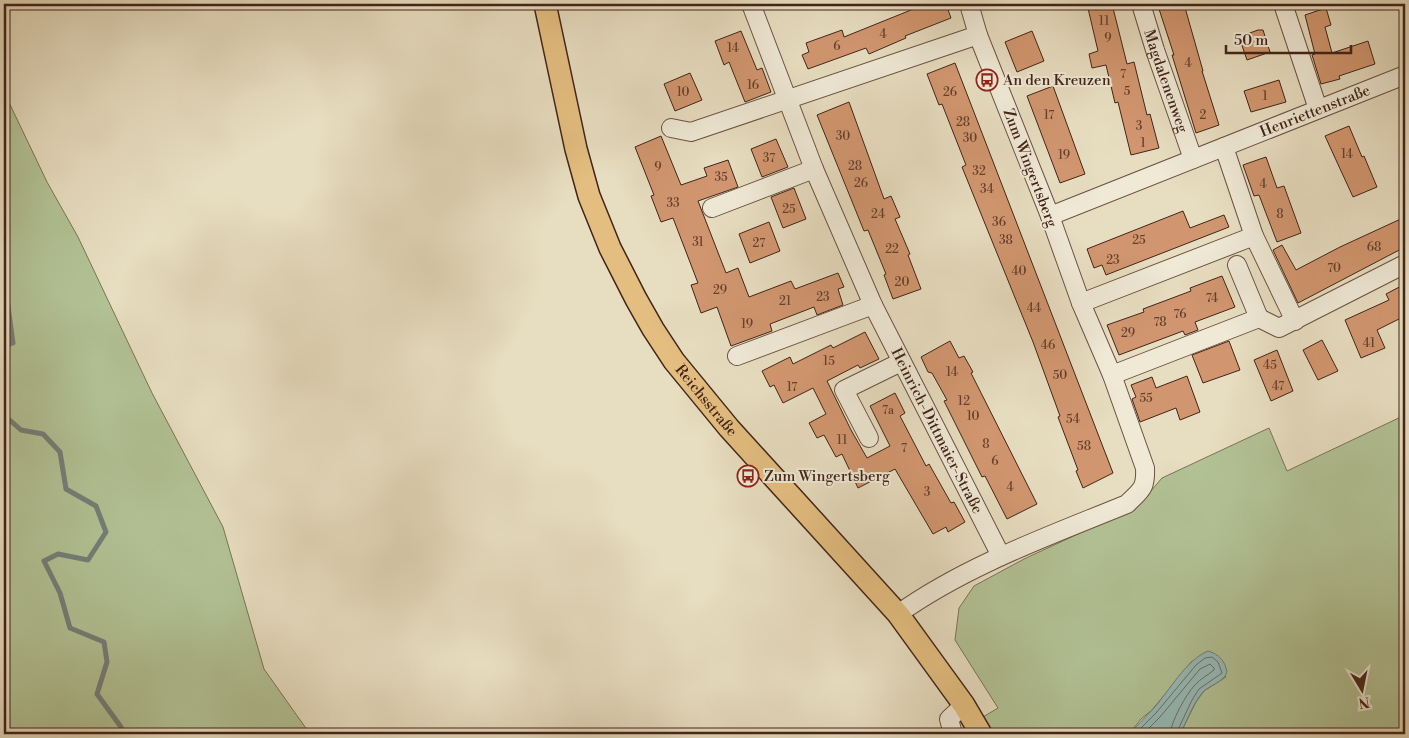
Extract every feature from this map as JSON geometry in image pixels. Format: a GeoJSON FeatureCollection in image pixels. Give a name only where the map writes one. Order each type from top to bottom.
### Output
{"type":"FeatureCollection","features":[{"type":"Feature","properties":{"kind":"main road","name":"Reichsstraße"},"geometry":{"type":"LineString","coordinates":[[545,4],[576,149],[589,196],[610,248],[636,299],[674,361],[762,465],[898,614],[964,705],[981,734]]}},
{"type":"Feature","properties":{"kind":"street","name":"Heinrich-Dittmaier-Straße"},"geometry":{"type":"LineString","coordinates":[[751,4],[814,169],[873,305],[1001,556]]}},
{"type":"Feature","properties":{"kind":"street","name":"Zum Wingertsberg"},"geometry":{"type":"LineString","coordinates":[[898,614],[920,598],[1001,556],[1127,504],[1142,490],[1146,481],[1145,468],[1112,375],[1081,303],[1050,216],[978,35],[969,4]]}},
{"type":"Feature","properties":{"kind":"street","name":"Magdalenenweg"},"geometry":{"type":"LineString","coordinates":[[1141,4],[1192,159]]}},
{"type":"Feature","properties":{"kind":"street"},"geometry":{"type":"LineString","coordinates":[[1284,4],[1318,109]]}},
{"type":"Feature","properties":{"kind":"street"},"geometry":{"type":"LineString","coordinates":[[671,128],[691,132],[978,35]]}},
{"type":"Feature","properties":{"kind":"street","name":"Henriettenstraße"},"geometry":{"type":"LineString","coordinates":[[1050,216],[1405,75]]}},
{"type":"Feature","properties":{"kind":"street"},"geometry":{"type":"LineString","coordinates":[[1224,146],[1254,236],[1295,321]]}},
{"type":"Feature","properties":{"kind":"street"},"geometry":{"type":"LineString","coordinates":[[712,208],[814,169]]}},
{"type":"Feature","properties":{"kind":"street"},"geometry":{"type":"LineString","coordinates":[[1081,303],[1254,236]]}},
{"type":"Feature","properties":{"kind":"street"},"geometry":{"type":"LineString","coordinates":[[1237,265],[1260,318],[1279,328],[1405,264]]}},
{"type":"Feature","properties":{"kind":"street"},"geometry":{"type":"LineString","coordinates":[[737,356],[873,305]]}},
{"type":"Feature","properties":{"kind":"street"},"geometry":{"type":"LineString","coordinates":[[1112,375],[1260,318]]}},
{"type":"Feature","properties":{"kind":"street"},"geometry":{"type":"LineString","coordinates":[[869,438],[844,390],[901,362]]}},
{"type":"Feature","properties":{"kind":"street"},"geometry":{"type":"LineString","coordinates":[[952,734],[949,719],[964,705]]}},
{"type":"Feature","properties":{"kind":"green space"},"geometry":{"type":"Polygon","coordinates":[[[4,92],[47,182],[78,237],[152,393],[223,527],[264,669],[310,734],[4,734],[4,92]]]}},
{"type":"Feature","properties":{"kind":"green space"},"geometry":{"type":"Polygon","coordinates":[[[1405,415],[1405,734],[1180,734],[1196,702],[1204,691],[1226,677],[1192,661],[1152,710],[1141,719],[1129,734],[963,734],[961,730],[998,708],[955,640],[959,608],[974,586],[1024,559],[1138,506],[1162,478],[1269,428],[1287,471],[1405,415]]]}},
{"type":"Feature","properties":{"kind":"water"},"geometry":{"type":"Polygon","coordinates":[[[1208,651],[1221,659],[1225,664],[1227,672],[1220,681],[1199,696],[1180,734],[1129,734],[1154,708],[1185,668],[1200,655],[1208,651]]]}},
{"type":"Feature","properties":{"kind":"building"},"geometry":{"type":"Polygon","coordinates":[[[909,4],[946,4],[951,18],[905,36],[906,38],[869,54],[866,48],[808,69],[802,55],[809,52],[806,43],[842,30],[844,37],[911,10],[909,4]]]}},
{"type":"Feature","properties":{"kind":"building"},"geometry":{"type":"Polygon","coordinates":[[[1087,4],[1112,4],[1127,64],[1134,62],[1147,115],[1150,114],[1159,148],[1131,155],[1118,102],[1115,103],[1106,65],[1092,68],[1089,54],[1098,51],[1087,4]]]}},
{"type":"Feature","properties":{"kind":"building"},"geometry":{"type":"Polygon","coordinates":[[[1176,4],[1184,4],[1219,125],[1196,133],[1159,9],[1176,4]]]}},
{"type":"Feature","properties":{"kind":"building"},"geometry":{"type":"Polygon","coordinates":[[[1326,8],[1331,25],[1325,27],[1332,53],[1368,41],[1375,64],[1339,76],[1340,79],[1321,84],[1312,55],[1315,54],[1305,15],[1326,8]]]}},
{"type":"Feature","properties":{"kind":"building"},"geometry":{"type":"Polygon","coordinates":[[[1263,30],[1270,52],[1247,60],[1239,37],[1263,30]]]}},
{"type":"Feature","properties":{"kind":"building"},"geometry":{"type":"Polygon","coordinates":[[[741,31],[757,70],[762,68],[771,92],[745,102],[729,62],[724,65],[715,41],[741,31]]]}},
{"type":"Feature","properties":{"kind":"building"},"geometry":{"type":"Polygon","coordinates":[[[1032,31],[1044,61],[1017,72],[1005,42],[1032,31]]]}},
{"type":"Feature","properties":{"kind":"building"},"geometry":{"type":"Polygon","coordinates":[[[955,63],[1113,473],[1083,488],[1058,417],[1060,416],[1033,342],[962,167],[966,165],[942,104],[939,105],[927,74],[955,63]]]}},
{"type":"Feature","properties":{"kind":"building"},"geometry":{"type":"Polygon","coordinates":[[[690,73],[702,100],[675,111],[664,84],[690,73]]]}},
{"type":"Feature","properties":{"kind":"building"},"geometry":{"type":"Polygon","coordinates":[[[1279,80],[1286,102],[1251,112],[1244,91],[1279,80]]]}},
{"type":"Feature","properties":{"kind":"building"},"geometry":{"type":"Polygon","coordinates":[[[1053,86],[1085,174],[1060,183],[1027,96],[1053,86]]]}},
{"type":"Feature","properties":{"kind":"building"},"geometry":{"type":"Polygon","coordinates":[[[849,102],[884,199],[891,196],[900,217],[895,219],[910,254],[908,255],[921,289],[893,299],[884,275],[886,274],[868,230],[864,231],[817,115],[849,102]]]}},
{"type":"Feature","properties":{"kind":"building"},"geometry":{"type":"Polygon","coordinates":[[[1349,126],[1377,187],[1353,197],[1325,136],[1349,126]]]}},
{"type":"Feature","properties":{"kind":"building"},"geometry":{"type":"Polygon","coordinates":[[[661,136],[681,185],[707,176],[704,168],[728,160],[738,187],[698,201],[726,273],[738,268],[749,297],[791,281],[795,289],[838,273],[844,287],[838,289],[843,305],[817,315],[814,307],[770,324],[772,331],[731,346],[717,307],[701,313],[691,285],[698,283],[673,218],[661,222],[651,196],[654,195],[635,147],[661,136]]]}},
{"type":"Feature","properties":{"kind":"building"},"geometry":{"type":"Polygon","coordinates":[[[776,139],[788,167],[762,177],[751,149],[776,139]]]}},
{"type":"Feature","properties":{"kind":"building"},"geometry":{"type":"Polygon","coordinates":[[[1266,157],[1277,188],[1284,186],[1301,233],[1277,242],[1259,195],[1254,196],[1243,165],[1266,157]]]}},
{"type":"Feature","properties":{"kind":"building"},"geometry":{"type":"Polygon","coordinates":[[[794,188],[806,219],[783,228],[771,197],[794,188]]]}},
{"type":"Feature","properties":{"kind":"building"},"geometry":{"type":"Polygon","coordinates":[[[1183,211],[1190,228],[1224,215],[1229,227],[1106,275],[1102,265],[1094,268],[1087,249],[1183,211]]]}},
{"type":"Feature","properties":{"kind":"building"},"geometry":{"type":"Polygon","coordinates":[[[1405,217],[1405,247],[1298,303],[1273,250],[1282,245],[1296,270],[1405,217]]]}},
{"type":"Feature","properties":{"kind":"building"},"geometry":{"type":"Polygon","coordinates":[[[769,222],[780,251],[750,263],[739,234],[769,222]]]}},
{"type":"Feature","properties":{"kind":"building"},"geometry":{"type":"Polygon","coordinates":[[[1222,276],[1235,307],[1195,322],[1198,330],[1185,335],[1183,331],[1119,355],[1107,325],[1144,312],[1143,309],[1191,291],[1190,288],[1222,276]]]}},
{"type":"Feature","properties":{"kind":"building"},"geometry":{"type":"Polygon","coordinates":[[[1405,284],[1405,316],[1377,330],[1385,348],[1361,358],[1345,320],[1389,300],[1386,294],[1405,284]]]}},
{"type":"Feature","properties":{"kind":"building"},"geometry":{"type":"Polygon","coordinates":[[[865,332],[879,359],[860,368],[858,365],[827,381],[867,458],[890,446],[870,406],[895,393],[905,413],[900,416],[926,466],[929,464],[951,503],[954,502],[965,522],[948,532],[946,527],[933,534],[895,469],[858,488],[842,454],[836,457],[824,435],[817,438],[809,423],[826,414],[813,388],[783,403],[774,385],[770,387],[762,371],[790,357],[793,364],[831,345],[833,348],[865,332]]]}},
{"type":"Feature","properties":{"kind":"building"},"geometry":{"type":"Polygon","coordinates":[[[1322,340],[1338,371],[1318,380],[1303,350],[1322,340]]]}},
{"type":"Feature","properties":{"kind":"building"},"geometry":{"type":"Polygon","coordinates":[[[950,341],[959,358],[964,356],[973,372],[971,373],[1037,504],[1007,519],[985,476],[982,477],[944,401],[947,400],[932,373],[928,372],[921,357],[950,341]]]}},
{"type":"Feature","properties":{"kind":"building"},"geometry":{"type":"Polygon","coordinates":[[[1229,341],[1240,370],[1203,383],[1192,355],[1229,341]]]}},
{"type":"Feature","properties":{"kind":"building"},"geometry":{"type":"Polygon","coordinates":[[[1277,350],[1293,391],[1271,401],[1254,360],[1277,350]]]}},
{"type":"Feature","properties":{"kind":"building"},"geometry":{"type":"Polygon","coordinates":[[[1187,376],[1200,412],[1180,420],[1176,408],[1140,422],[1132,399],[1136,397],[1131,385],[1152,377],[1156,388],[1187,376]]]}},
{"type":"Feature","properties":{"kind":"waterway"},"geometry":{"type":"LineString","coordinates":[[4,277],[13,343],[4,346]]}},
{"type":"Feature","properties":{"kind":"waterway"},"geometry":{"type":"LineString","coordinates":[[4,415],[21,430],[43,434],[60,452],[66,489],[96,506],[106,532],[88,560],[58,554],[44,561],[60,593],[70,628],[104,642],[107,662],[97,694],[121,727],[122,734]]}},
{"type":"Feature","properties":{"kind":"place","name":"An den Kreuzen"},"geometry":{"type":"Point","coordinates":[987,80]}},
{"type":"Feature","properties":{"kind":"place","name":"Zum Wingertsberg"},"geometry":{"type":"Point","coordinates":[748,476]}}]}
